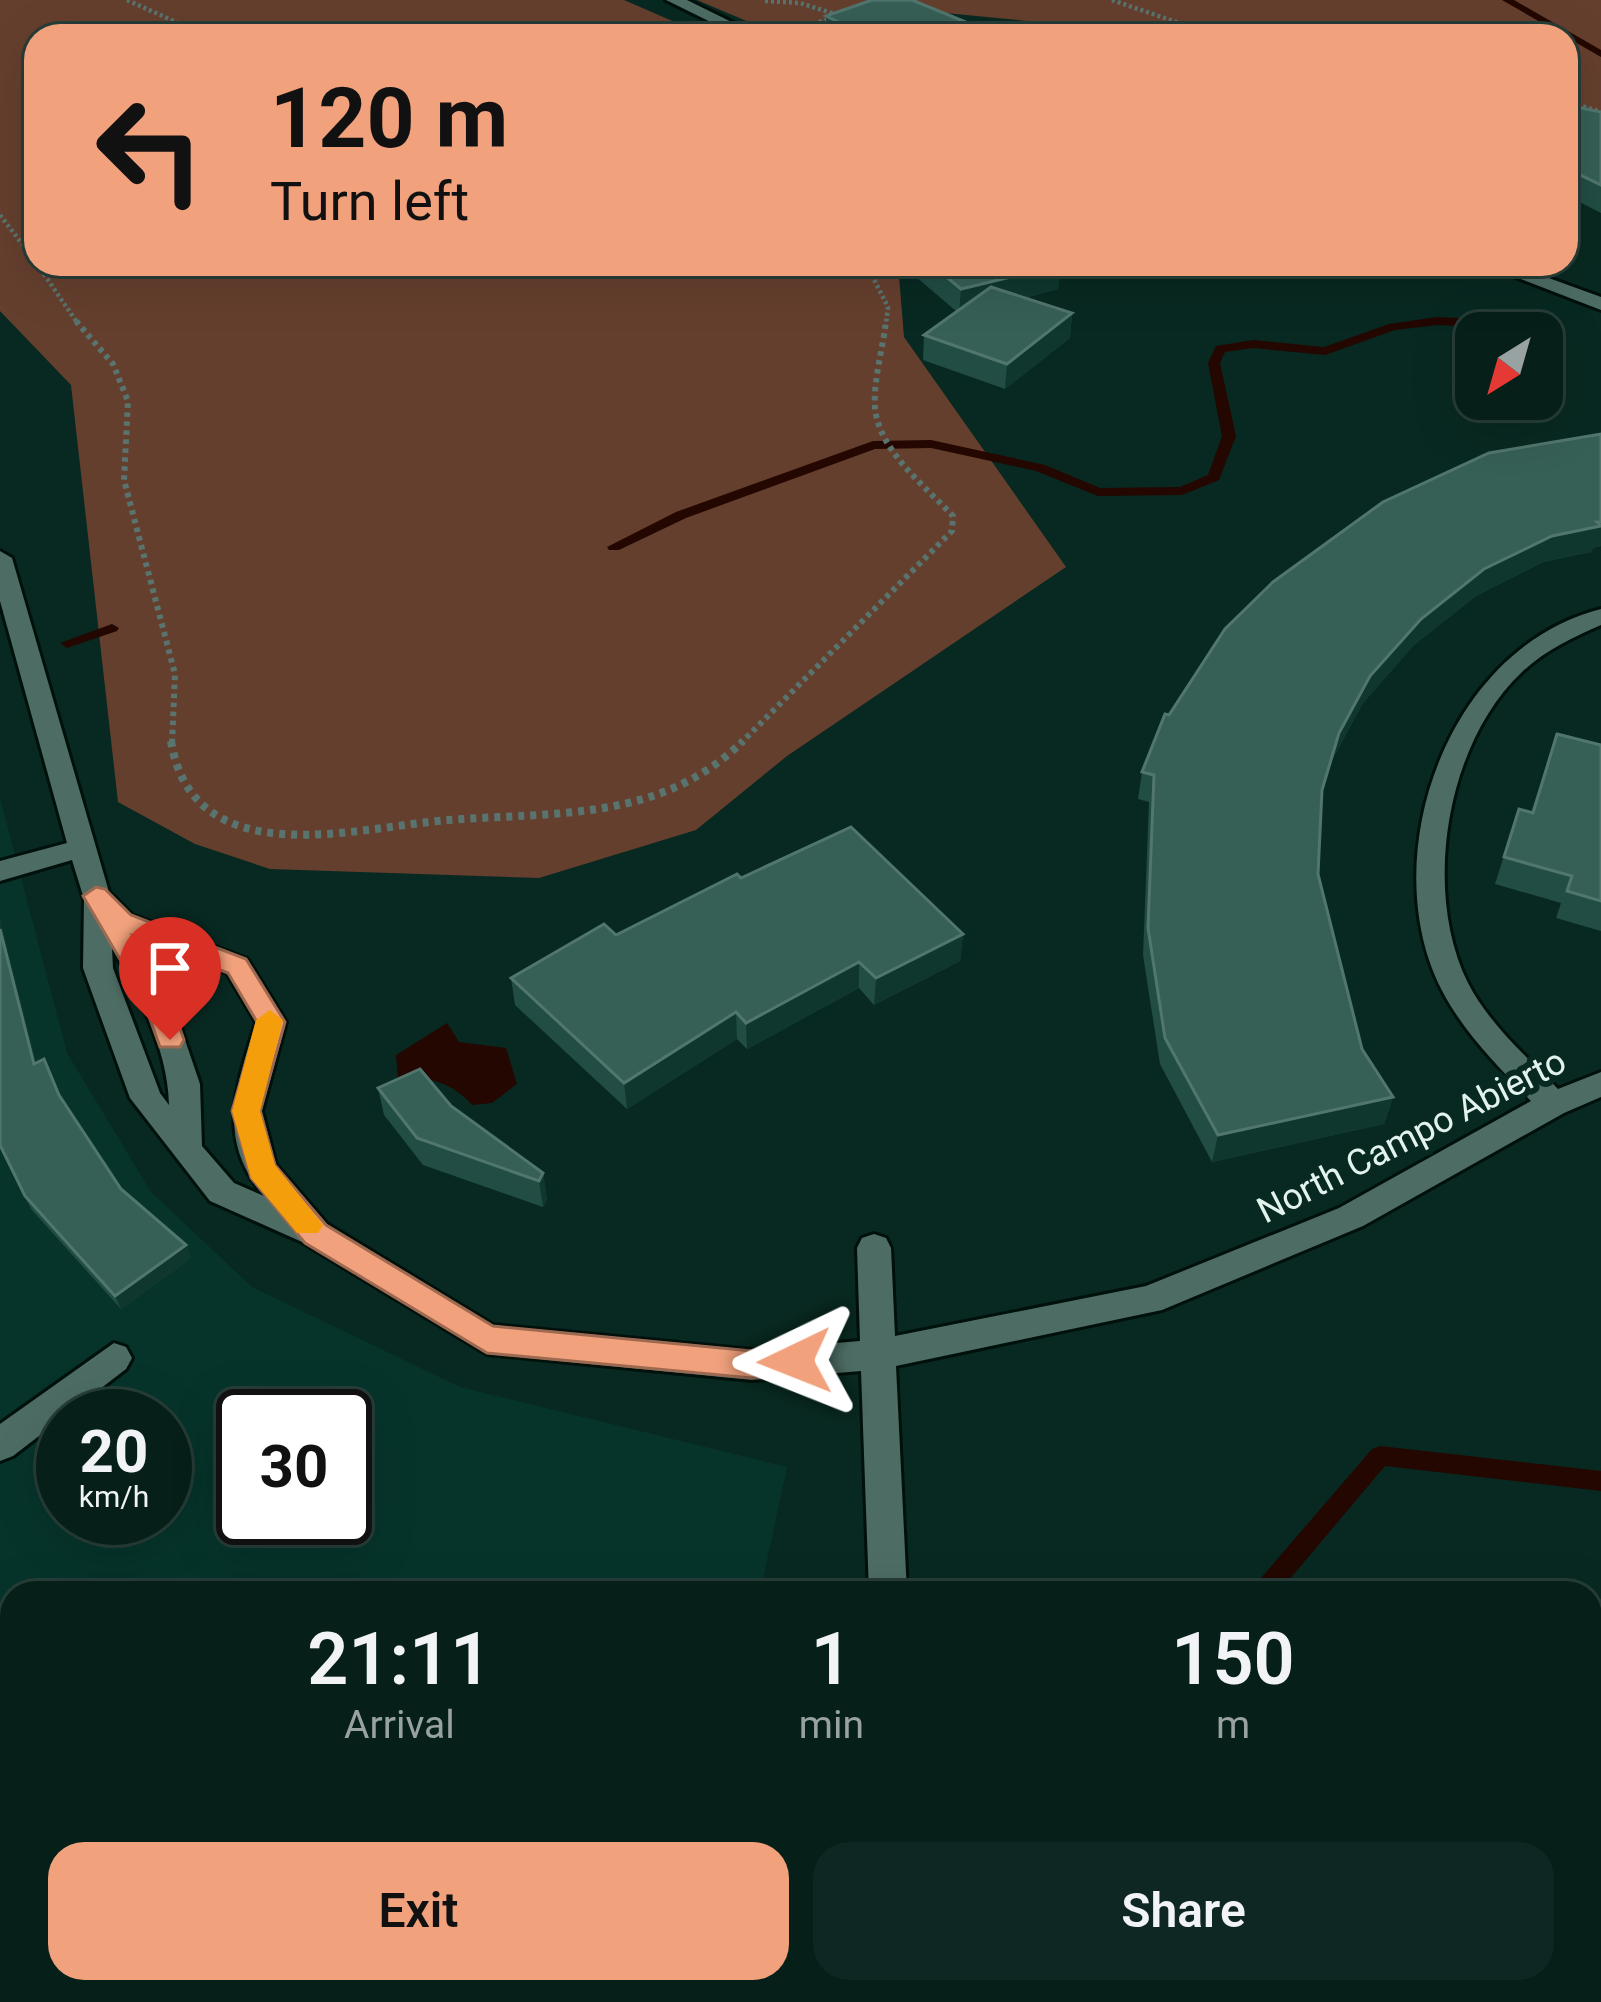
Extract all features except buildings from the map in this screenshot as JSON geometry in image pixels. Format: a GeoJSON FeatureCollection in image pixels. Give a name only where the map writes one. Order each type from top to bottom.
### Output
{"type":"FeatureCollection","features":[{"type":"Feature","properties":{"kind":"street"},"geometry":{"type":"LineString","coordinates":[[674,0],[726,24]]}},
{"type":"Feature","properties":{"kind":"street"},"geometry":{"type":"LineString","coordinates":[[1525,276],[1601,304]]}},
{"type":"Feature","properties":{"kind":"street"},"geometry":{"type":"LineString","coordinates":[[0,558],[96,896],[155,996],[184,1084],[185,1150]]}},
{"type":"Feature","properties":{"kind":"street"},"geometry":{"type":"LineString","coordinates":[[1553,1104],[1470,1015],[1443,958],[1429,891],[1432,831],[1445,782],[1468,729],[1510,668],[1549,641],[1601,616]]}},
{"type":"Feature","properties":{"kind":"street"},"geometry":{"type":"LineString","coordinates":[[0,872],[82,848]]}},
{"type":"Feature","properties":{"kind":"street"},"geometry":{"type":"LineString","coordinates":[[96,896],[98,968],[146,1098],[223,1192],[315,1234]]}},
{"type":"Feature","properties":{"kind":"street","name":"North Campo Abierto"},"geometry":{"type":"LineString","coordinates":[[96,896],[122,922],[237,966],[271,1022],[246,1111],[261,1170],[315,1234],[487,1339],[752,1365],[880,1354],[1150,1300],[1351,1217],[1553,1104],[1601,1084]]}},
{"type":"Feature","properties":{"kind":"street"},"geometry":{"type":"LineString","coordinates":[[874,1248],[888,1581]]}},
{"type":"Feature","properties":{"kind":"street"},"geometry":{"type":"LineString","coordinates":[[0,1445],[114,1358]]}},
{"type":"Feature","properties":{"kind":"path"},"geometry":{"type":"LineString","coordinates":[[128,0],[182,24]]}},
{"type":"Feature","properties":{"kind":"path"},"geometry":{"type":"LineString","coordinates":[[1112,0],[1181,24]]}},
{"type":"Feature","properties":{"kind":"path"},"geometry":{"type":"LineString","coordinates":[[760,1],[800,3],[839,15]]}},
{"type":"Feature","properties":{"kind":"path"},"geometry":{"type":"LineString","coordinates":[[808,24],[854,10]]}},
{"type":"Feature","properties":{"kind":"path"},"geometry":{"type":"LineString","coordinates":[[0,215],[24,246]]}},
{"type":"Feature","properties":{"kind":"path"},"geometry":{"type":"LineString","coordinates":[[44,276],[56,298],[106,352],[128,396],[124,481],[154,580],[176,681],[172,746],[179,766],[207,807],[230,822],[256,832],[297,836],[449,819],[602,814],[686,784],[727,757],[952,531],[953,516],[943,500],[899,458],[881,431],[875,407],[888,308],[872,276]]}},
{"type":"Feature","properties":{"kind":"shaded area"},"geometry":{"type":"Polygon","coordinates":[[[0,0],[624,0],[679,24],[24,24],[24,276],[899,276],[904,337],[1066,567],[787,756],[696,830],[539,878],[270,869],[195,844],[118,802],[71,385],[0,311],[0,0]]]}},
{"type":"Feature","properties":{"kind":"shaded area"},"geometry":{"type":"Polygon","coordinates":[[[697,0],[1601,0],[1601,121],[1578,117],[1578,24],[1049,24],[893,8],[841,24],[754,24],[697,0]]]}},
{"type":"Feature","properties":{"kind":"shaded area"},"geometry":{"type":"Polygon","coordinates":[[[0,798],[67,1053],[151,1192],[252,1287],[460,1387],[787,1467],[763,1581],[0,1581],[0,798]]]}},
{"type":"Feature","properties":{"kind":"shaded area"},"geometry":{"type":"Polygon","coordinates":[[[447,1023],[459,1042],[506,1048],[517,1084],[492,1103],[472,1105],[438,1082],[398,1080],[396,1055],[447,1023]]]}},
{"type":"Feature","properties":{"kind":"waterway"},"geometry":{"type":"LineString","coordinates":[[1507,0],[1549,24]]}},
{"type":"Feature","properties":{"kind":"waterway"},"geometry":{"type":"LineString","coordinates":[[1578,41],[1601,54]]}},
{"type":"Feature","properties":{"kind":"waterway"},"geometry":{"type":"LineString","coordinates":[[614,547],[681,515],[873,445],[931,444],[1040,468],[1098,492],[1182,491],[1214,477],[1229,436],[1214,363],[1220,349],[1253,344],[1325,351],[1393,327],[1455,322]]}},
{"type":"Feature","properties":{"kind":"waterway"},"geometry":{"type":"LineString","coordinates":[[67,643],[112,628]]}},
{"type":"Feature","properties":{"kind":"waterway"},"geometry":{"type":"LineString","coordinates":[[1273,1581],[1380,1456],[1601,1481]]}},
{"type":"Feature","properties":{"kind":"slow traffic"},"geometry":{"type":"LineString","coordinates":[[270,1020],[246,1111],[261,1170],[307,1225]]}},
{"type":"Feature","properties":{"kind":"route"},"geometry":{"type":"LineString","coordinates":[[170,1040],[155,996],[96,896],[122,922],[172,945],[237,966],[271,1022],[246,1111],[261,1170],[315,1234],[487,1339],[752,1365],[795,1361]]}}]}
